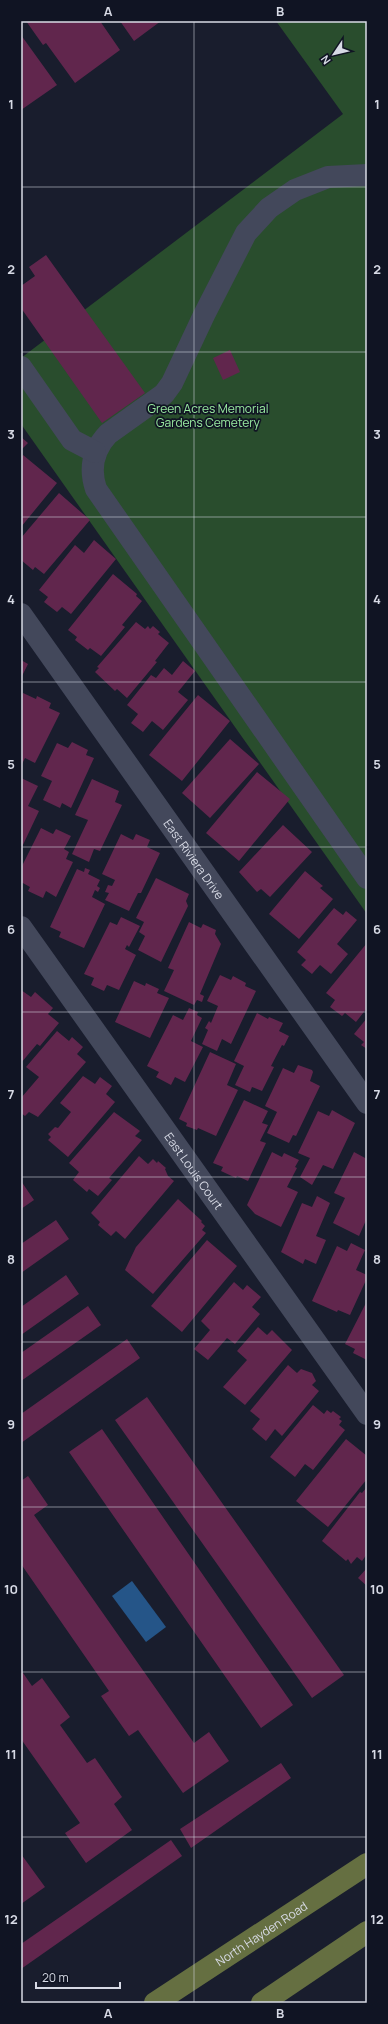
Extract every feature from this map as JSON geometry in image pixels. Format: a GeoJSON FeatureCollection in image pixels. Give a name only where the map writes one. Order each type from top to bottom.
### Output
{"type":"FeatureCollection","features":[{"type":"Feature","properties":{"kind":"main road","name":"North Hayden Road"},"geometry":{"type":"LineString","coordinates":[[155,2003],[367,1864]]}},
{"type":"Feature","properties":{"kind":"main road"},"geometry":{"type":"LineString","coordinates":[[262,2003],[367,1932]]}},
{"type":"Feature","properties":{"kind":"lane"},"geometry":{"type":"LineString","coordinates":[[367,175],[328,177],[295,190],[269,208],[246,233],[204,315],[172,383],[164,394],[108,434],[95,452],[92,471],[96,489],[367,878]]}},
{"type":"Feature","properties":{"kind":"lane"},"geometry":{"type":"LineString","coordinates":[[21,367],[72,440],[95,452]]}},
{"type":"Feature","properties":{"kind":"lane","name":"East Riviera Drive"},"geometry":{"type":"LineString","coordinates":[[21,614],[367,1103]]}},
{"type":"Feature","properties":{"kind":"lane","name":"East Louis Court"},"geometry":{"type":"LineString","coordinates":[[21,927],[367,1414]]}},
{"type":"Feature","properties":{"kind":"green space","name":"Green Acres Memorial Gardens Cemetery"},"geometry":{"type":"Polygon","coordinates":[[[276,21],[367,21],[367,914],[21,424],[21,358],[343,114],[276,21]]]}},
{"type":"Feature","properties":{"kind":"water"},"geometry":{"type":"Polygon","coordinates":[[[132,1581],[166,1627],[146,1642],[112,1596],[132,1581]]]}},
{"type":"Feature","properties":{"kind":"building"},"geometry":{"type":"Polygon","coordinates":[[[26,21],[100,21],[120,50],[75,83],[46,43],[43,45],[26,21]]]}},
{"type":"Feature","properties":{"kind":"building"},"geometry":{"type":"Polygon","coordinates":[[[120,21],[161,21],[134,41],[120,21]]]}},
{"type":"Feature","properties":{"kind":"building"},"geometry":{"type":"Polygon","coordinates":[[[21,35],[57,85],[21,110],[21,35]]]}},
{"type":"Feature","properties":{"kind":"building"},"geometry":{"type":"Polygon","coordinates":[[[46,255],[145,393],[102,423],[21,308],[21,286],[35,276],[29,267],[46,255]]]}},
{"type":"Feature","properties":{"kind":"building"},"geometry":{"type":"Polygon","coordinates":[[[230,350],[240,372],[223,380],[213,358],[230,350]]]}},
{"type":"Feature","properties":{"kind":"building"},"geometry":{"type":"Polygon","coordinates":[[[21,437],[28,443],[21,450],[21,437]]]}},
{"type":"Feature","properties":{"kind":"building"},"geometry":{"type":"Polygon","coordinates":[[[23,455],[57,483],[21,527],[21,458],[23,455]]]}},
{"type":"Feature","properties":{"kind":"building"},"geometry":{"type":"Polygon","coordinates":[[[59,493],[90,520],[44,574],[35,567],[33,570],[21,560],[21,538],[59,493]]]}},
{"type":"Feature","properties":{"kind":"building"},"geometry":{"type":"Polygon","coordinates":[[[94,540],[116,559],[71,614],[62,607],[57,612],[44,602],[48,597],[39,590],[75,545],[84,553],[94,540]]]}},
{"type":"Feature","properties":{"kind":"building"},"geometry":{"type":"Polygon","coordinates":[[[113,574],[137,594],[136,596],[142,601],[122,625],[125,627],[101,656],[90,648],[88,650],[75,640],[77,637],[68,630],[113,574]]]}},
{"type":"Feature","properties":{"kind":"building"},"geometry":{"type":"Polygon","coordinates":[[[136,622],[145,629],[148,626],[150,629],[153,626],[160,632],[158,634],[169,643],[155,661],[157,662],[127,698],[117,689],[115,691],[95,672],[99,668],[97,667],[136,622]]]}},
{"type":"Feature","properties":{"kind":"building"},"geometry":{"type":"Polygon","coordinates":[[[21,660],[28,664],[21,678],[21,660]]]}},
{"type":"Feature","properties":{"kind":"building"},"geometry":{"type":"Polygon","coordinates":[[[183,661],[195,671],[178,692],[188,700],[163,730],[152,721],[143,732],[131,723],[138,714],[127,705],[151,675],[156,678],[164,668],[172,675],[183,661]]]}},
{"type":"Feature","properties":{"kind":"building"},"geometry":{"type":"Polygon","coordinates":[[[23,693],[36,699],[37,696],[51,703],[49,708],[60,713],[35,763],[25,758],[21,766],[21,698],[23,693]]]}},
{"type":"Feature","properties":{"kind":"building"},"geometry":{"type":"Polygon","coordinates":[[[198,695],[230,721],[182,781],[149,755],[198,695]]]}},
{"type":"Feature","properties":{"kind":"building"},"geometry":{"type":"Polygon","coordinates":[[[230,739],[259,764],[210,818],[182,793],[230,739]]]}},
{"type":"Feature","properties":{"kind":"building"},"geometry":{"type":"Polygon","coordinates":[[[72,742],[88,750],[86,755],[94,758],[71,808],[62,803],[60,808],[43,800],[52,781],[41,776],[57,743],[68,748],[72,742]]]}},
{"type":"Feature","properties":{"kind":"building"},"geometry":{"type":"Polygon","coordinates":[[[257,772],[290,799],[239,861],[206,833],[257,772]]]}},
{"type":"Feature","properties":{"kind":"building"},"geometry":{"type":"Polygon","coordinates":[[[21,778],[38,786],[28,806],[39,811],[21,849],[21,778]]]}},
{"type":"Feature","properties":{"kind":"building"},"geometry":{"type":"Polygon","coordinates":[[[92,779],[119,791],[115,802],[122,805],[100,851],[94,849],[89,862],[72,854],[88,820],[75,815],[92,779]]]}},
{"type":"Feature","properties":{"kind":"building"},"geometry":{"type":"Polygon","coordinates":[[[283,825],[312,852],[270,897],[261,889],[257,892],[239,872],[283,825]]]}},
{"type":"Feature","properties":{"kind":"building"},"geometry":{"type":"Polygon","coordinates":[[[41,828],[53,834],[56,829],[71,836],[64,849],[69,852],[66,859],[73,862],[56,897],[46,891],[43,898],[28,891],[30,887],[21,882],[21,868],[41,828]]]}},
{"type":"Feature","properties":{"kind":"building"},"geometry":{"type":"Polygon","coordinates":[[[121,834],[133,840],[136,834],[150,840],[147,847],[160,853],[141,893],[138,893],[129,911],[105,900],[109,893],[105,892],[108,885],[112,886],[115,880],[102,874],[121,834]]]}},
{"type":"Feature","properties":{"kind":"building"},"geometry":{"type":"Polygon","coordinates":[[[85,868],[90,870],[88,874],[100,880],[97,886],[100,888],[98,892],[95,890],[92,897],[105,904],[84,948],[59,937],[61,932],[50,927],[77,869],[84,872],[85,868]]]}},
{"type":"Feature","properties":{"kind":"building"},"geometry":{"type":"Polygon","coordinates":[[[305,871],[323,886],[320,888],[333,899],[299,939],[269,914],[305,871]]]}},
{"type":"Feature","properties":{"kind":"building"},"geometry":{"type":"Polygon","coordinates":[[[156,878],[189,894],[186,901],[188,906],[161,962],[138,950],[145,936],[139,932],[144,922],[136,918],[156,878]]]}},
{"type":"Feature","properties":{"kind":"building"},"geometry":{"type":"Polygon","coordinates":[[[334,908],[343,915],[346,911],[357,920],[337,944],[348,954],[331,974],[320,965],[312,974],[301,965],[306,960],[297,952],[334,908]]]}},
{"type":"Feature","properties":{"kind":"building"},"geometry":{"type":"Polygon","coordinates":[[[121,917],[140,926],[129,947],[127,945],[125,949],[136,955],[119,990],[107,985],[104,991],[91,985],[94,978],[84,974],[110,922],[117,925],[121,917]]]}},
{"type":"Feature","properties":{"kind":"building"},"geometry":{"type":"Polygon","coordinates":[[[189,922],[201,928],[203,924],[216,930],[215,934],[221,944],[200,994],[204,996],[202,1002],[197,1000],[194,1005],[164,991],[174,970],[168,968],[189,922]]]}},
{"type":"Feature","properties":{"kind":"building"},"geometry":{"type":"Polygon","coordinates":[[[367,943],[367,1008],[356,1022],[345,1013],[342,1016],[330,1007],[335,1000],[326,993],[367,943]]]}},
{"type":"Feature","properties":{"kind":"building"},"geometry":{"type":"Polygon","coordinates":[[[220,975],[231,980],[233,976],[246,983],[245,986],[256,991],[231,1044],[222,1039],[217,1051],[202,1044],[208,1030],[205,1028],[209,1021],[211,1023],[218,1006],[207,1001],[220,975]]]}},
{"type":"Feature","properties":{"kind":"building"},"geometry":{"type":"Polygon","coordinates":[[[134,981],[145,986],[146,983],[159,989],[157,993],[169,998],[150,1038],[115,1022],[134,981]]]}},
{"type":"Feature","properties":{"kind":"building"},"geometry":{"type":"Polygon","coordinates":[[[21,990],[31,997],[35,992],[53,1008],[48,1014],[59,1023],[40,1046],[37,1044],[21,1063],[21,990]]]}},
{"type":"Feature","properties":{"kind":"building"},"geometry":{"type":"Polygon","coordinates":[[[189,1008],[198,1012],[197,1015],[202,1018],[191,1041],[203,1047],[185,1082],[175,1077],[171,1085],[156,1077],[159,1072],[147,1066],[173,1015],[183,1020],[189,1008]]]}},
{"type":"Feature","properties":{"kind":"building"},"geometry":{"type":"Polygon","coordinates":[[[257,1013],[268,1019],[269,1017],[283,1023],[279,1031],[289,1036],[284,1046],[282,1045],[271,1066],[274,1067],[262,1091],[252,1087],[250,1092],[235,1085],[244,1066],[234,1061],[257,1013]]]}},
{"type":"Feature","properties":{"kind":"building"},"geometry":{"type":"Polygon","coordinates":[[[367,1018],[367,1049],[361,1045],[364,1042],[354,1034],[367,1018]]]}},
{"type":"Feature","properties":{"kind":"building"},"geometry":{"type":"Polygon","coordinates":[[[57,1031],[69,1041],[72,1037],[83,1047],[77,1054],[86,1062],[38,1117],[29,1112],[25,1116],[21,1113],[21,1098],[39,1077],[26,1067],[57,1031]]]}},
{"type":"Feature","properties":{"kind":"building"},"geometry":{"type":"Polygon","coordinates":[[[210,1052],[236,1064],[227,1085],[238,1090],[216,1136],[198,1128],[197,1130],[186,1126],[187,1123],[179,1119],[210,1052]]]}},
{"type":"Feature","properties":{"kind":"building"},"geometry":{"type":"Polygon","coordinates":[[[298,1065],[312,1070],[313,1072],[310,1081],[320,1086],[296,1136],[293,1135],[289,1143],[267,1133],[277,1112],[265,1106],[283,1068],[294,1073],[298,1065]]]}},
{"type":"Feature","properties":{"kind":"building"},"geometry":{"type":"Polygon","coordinates":[[[83,1076],[95,1084],[100,1077],[112,1086],[106,1094],[115,1102],[68,1157],[48,1140],[51,1137],[48,1134],[55,1127],[58,1128],[71,1112],[60,1103],[83,1076]]]}},
{"type":"Feature","properties":{"kind":"building"},"geometry":{"type":"Polygon","coordinates":[[[244,1100],[268,1111],[262,1123],[268,1125],[260,1141],[266,1143],[248,1181],[237,1176],[236,1178],[221,1171],[223,1167],[213,1163],[244,1100]]]}},
{"type":"Feature","properties":{"kind":"building"},"geometry":{"type":"Polygon","coordinates":[[[332,1110],[355,1123],[333,1169],[323,1165],[312,1185],[300,1177],[310,1158],[298,1153],[318,1111],[329,1116],[332,1110]]]}},
{"type":"Feature","properties":{"kind":"building"},"geometry":{"type":"Polygon","coordinates":[[[114,1112],[140,1131],[135,1136],[142,1140],[109,1178],[112,1180],[98,1196],[89,1189],[87,1192],[73,1180],[79,1172],[69,1163],[114,1112]]]}},
{"type":"Feature","properties":{"kind":"building"},"geometry":{"type":"Polygon","coordinates":[[[272,1152],[282,1157],[284,1153],[299,1160],[295,1167],[297,1168],[287,1187],[298,1192],[281,1227],[255,1214],[247,1205],[272,1152]]]}},
{"type":"Feature","properties":{"kind":"building"},"geometry":{"type":"Polygon","coordinates":[[[354,1152],[367,1159],[367,1218],[359,1236],[333,1223],[345,1198],[334,1193],[354,1152]]]}},
{"type":"Feature","properties":{"kind":"building"},"geometry":{"type":"Polygon","coordinates":[[[139,1156],[148,1164],[153,1159],[157,1163],[158,1161],[166,1168],[165,1169],[168,1176],[174,1181],[125,1239],[116,1231],[111,1236],[98,1225],[100,1222],[91,1213],[139,1156]]]}},
{"type":"Feature","properties":{"kind":"building"},"geometry":{"type":"Polygon","coordinates":[[[21,1181],[34,1200],[21,1209],[21,1181]]]}},
{"type":"Feature","properties":{"kind":"building"},"geometry":{"type":"Polygon","coordinates":[[[317,1196],[330,1203],[316,1236],[326,1240],[316,1264],[305,1259],[303,1264],[281,1252],[302,1203],[312,1207],[317,1196]]]}},
{"type":"Feature","properties":{"kind":"building"},"geometry":{"type":"Polygon","coordinates":[[[178,1199],[202,1221],[201,1222],[205,1226],[202,1230],[206,1233],[153,1294],[125,1270],[136,1247],[178,1199]]]}},
{"type":"Feature","properties":{"kind":"building"},"geometry":{"type":"Polygon","coordinates":[[[56,1220],[69,1239],[21,1273],[21,1244],[56,1220]]]}},
{"type":"Feature","properties":{"kind":"building"},"geometry":{"type":"Polygon","coordinates":[[[207,1240],[237,1266],[182,1332],[151,1306],[207,1240]]]}},
{"type":"Feature","properties":{"kind":"building"},"geometry":{"type":"Polygon","coordinates":[[[351,1243],[365,1250],[356,1270],[367,1275],[367,1278],[350,1315],[338,1310],[337,1312],[312,1301],[337,1246],[347,1251],[351,1243]]]}},
{"type":"Feature","properties":{"kind":"building"},"geometry":{"type":"Polygon","coordinates":[[[66,1275],[79,1294],[21,1335],[21,1307],[66,1275]]]}},
{"type":"Feature","properties":{"kind":"building"},"geometry":{"type":"Polygon","coordinates":[[[234,1282],[243,1290],[247,1285],[261,1297],[252,1307],[260,1314],[235,1344],[227,1338],[208,1360],[194,1349],[210,1330],[201,1321],[234,1282]]]}},
{"type":"Feature","properties":{"kind":"building"},"geometry":{"type":"Polygon","coordinates":[[[367,1301],[367,1360],[353,1353],[355,1349],[345,1344],[367,1301]]]}},
{"type":"Feature","properties":{"kind":"building"},"geometry":{"type":"Polygon","coordinates":[[[88,1306],[101,1325],[21,1381],[21,1353],[88,1306]]]}},
{"type":"Feature","properties":{"kind":"building"},"geometry":{"type":"Polygon","coordinates":[[[258,1327],[267,1335],[272,1330],[292,1350],[245,1405],[223,1387],[247,1360],[237,1351],[258,1327]]]}},
{"type":"Feature","properties":{"kind":"building"},"geometry":{"type":"Polygon","coordinates":[[[127,1339],[140,1358],[21,1443],[21,1414],[127,1339]]]}},
{"type":"Feature","properties":{"kind":"building"},"geometry":{"type":"Polygon","coordinates":[[[288,1365],[297,1373],[301,1369],[312,1373],[316,1381],[312,1385],[319,1391],[282,1436],[275,1429],[266,1441],[252,1429],[260,1419],[250,1411],[288,1365]]]}},
{"type":"Feature","properties":{"kind":"building"},"geometry":{"type":"Polygon","coordinates":[[[147,1397],[344,1675],[312,1698],[115,1420],[147,1397]]]}},
{"type":"Feature","properties":{"kind":"building"},"geometry":{"type":"Polygon","coordinates":[[[313,1405],[324,1414],[327,1410],[331,1413],[333,1411],[341,1417],[339,1419],[342,1421],[339,1425],[345,1430],[313,1470],[305,1464],[295,1477],[270,1457],[313,1405]]]}},
{"type":"Feature","properties":{"kind":"building"},"geometry":{"type":"Polygon","coordinates":[[[102,1429],[293,1705],[261,1728],[69,1452],[102,1429]]]}},
{"type":"Feature","properties":{"kind":"building"},"geometry":{"type":"Polygon","coordinates":[[[346,1439],[367,1456],[367,1479],[328,1527],[296,1501],[346,1439]]]}},
{"type":"Feature","properties":{"kind":"building"},"geometry":{"type":"Polygon","coordinates":[[[28,1476],[48,1505],[34,1515],[194,1743],[209,1732],[229,1761],[183,1793],[138,1730],[129,1736],[101,1696],[109,1691],[21,1564],[21,1481],[28,1476]]]}},
{"type":"Feature","properties":{"kind":"building"},"geometry":{"type":"Polygon","coordinates":[[[367,1487],[367,1554],[362,1561],[357,1557],[351,1564],[348,1559],[346,1561],[322,1541],[360,1492],[362,1493],[367,1487]]]}},
{"type":"Feature","properties":{"kind":"building"},"geometry":{"type":"Polygon","coordinates":[[[367,1568],[367,1586],[358,1578],[367,1568]]]}},
{"type":"Feature","properties":{"kind":"building"},"geometry":{"type":"Polygon","coordinates":[[[21,1670],[32,1686],[42,1678],[70,1717],[60,1725],[87,1763],[95,1758],[122,1797],[114,1804],[132,1830],[86,1863],[65,1833],[80,1823],[21,1739],[21,1670]]]}},
{"type":"Feature","properties":{"kind":"building"},"geometry":{"type":"Polygon","coordinates":[[[281,1763],[291,1778],[191,1848],[180,1829],[281,1763]]]}},
{"type":"Feature","properties":{"kind":"building"},"geometry":{"type":"Polygon","coordinates":[[[171,1840],[182,1856],[21,1969],[21,1944],[171,1840]]]}},
{"type":"Feature","properties":{"kind":"building"},"geometry":{"type":"Polygon","coordinates":[[[21,1854],[45,1887],[21,1904],[21,1854]]]}}]}
